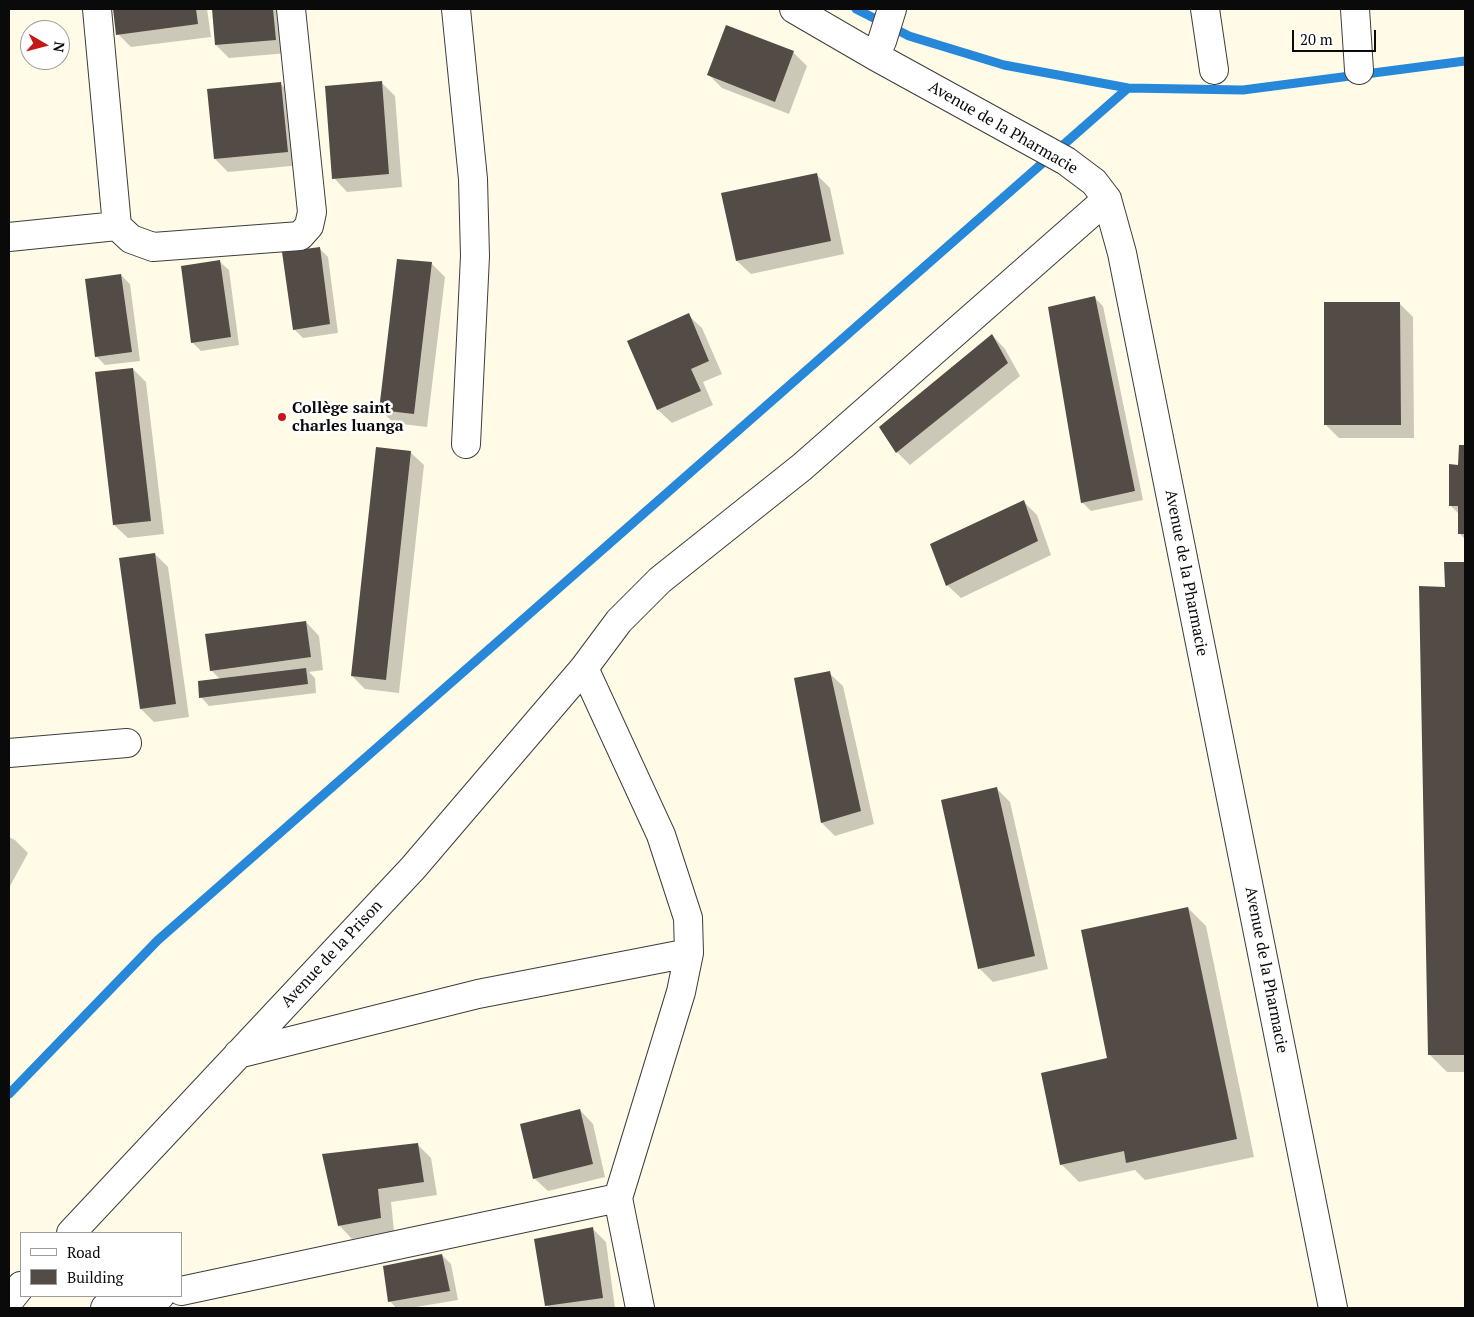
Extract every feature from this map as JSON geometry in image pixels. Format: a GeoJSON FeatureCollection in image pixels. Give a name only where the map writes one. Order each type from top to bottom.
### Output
{"type":"FeatureCollection","features":[{"type":"Feature","properties":{"kind":"street"},"geometry":{"type":"LineString","coordinates":[[97,9],[117,226],[131,239],[153,247],[300,236],[309,226],[312,212],[291,9]]}},
{"type":"Feature","properties":{"kind":"street"},"geometry":{"type":"LineString","coordinates":[[456,9],[474,188],[475,256],[466,444]]}},
{"type":"Feature","properties":{"kind":"street","name":"Avenue de la Pharmacie"},"geometry":{"type":"LineString","coordinates":[[794,9],[878,48],[1066,161],[1094,182],[1107,199],[1115,224],[1126,273],[1334,1308]]}},
{"type":"Feature","properties":{"kind":"street"},"geometry":{"type":"LineString","coordinates":[[878,48],[892,9]]}},
{"type":"Feature","properties":{"kind":"street"},"geometry":{"type":"LineString","coordinates":[[1205,9],[1214,70]]}},
{"type":"Feature","properties":{"kind":"street"},"geometry":{"type":"LineString","coordinates":[[1355,9],[1359,70]]}},
{"type":"Feature","properties":{"kind":"street","name":"Avenue de la Prison"},"geometry":{"type":"LineString","coordinates":[[72,1232],[413,868],[584,668],[619,621],[660,580],[802,467],[1107,199]]}},
{"type":"Feature","properties":{"kind":"street"},"geometry":{"type":"LineString","coordinates":[[9,237],[117,226]]}},
{"type":"Feature","properties":{"kind":"street"},"geometry":{"type":"LineString","coordinates":[[584,668],[661,835],[688,918],[689,953],[681,992],[618,1198],[640,1308]]}},
{"type":"Feature","properties":{"kind":"street"},"geometry":{"type":"LineString","coordinates":[[9,752],[126,743]]}},
{"type":"Feature","properties":{"kind":"street"},"geometry":{"type":"LineString","coordinates":[[238,1054],[478,994],[689,953]]}},
{"type":"Feature","properties":{"kind":"street"},"geometry":{"type":"LineString","coordinates":[[182,1291],[618,1198]]}},
{"type":"Feature","properties":{"kind":"street"},"geometry":{"type":"LineString","coordinates":[[9,1301],[20,1287]]}},
{"type":"Feature","properties":{"kind":"street"},"geometry":{"type":"LineString","coordinates":[[105,1308],[155,1297]]}},
{"type":"Feature","properties":{"kind":"building"},"geometry":{"type":"Polygon","coordinates":[[[113,9],[196,9],[198,24],[116,35],[113,9]]]}},
{"type":"Feature","properties":{"kind":"building"},"geometry":{"type":"Polygon","coordinates":[[[212,9],[273,9],[276,40],[215,45],[212,9]]]}},
{"type":"Feature","properties":{"kind":"building"},"geometry":{"type":"Polygon","coordinates":[[[726,25],[794,51],[775,102],[707,75],[726,25]]]}},
{"type":"Feature","properties":{"kind":"building"},"geometry":{"type":"Polygon","coordinates":[[[382,81],[389,174],[332,179],[325,86],[382,81]]]}},
{"type":"Feature","properties":{"kind":"building"},"geometry":{"type":"Polygon","coordinates":[[[281,82],[288,152],[214,159],[207,89],[281,82]]]}},
{"type":"Feature","properties":{"kind":"building"},"geometry":{"type":"Polygon","coordinates":[[[817,173],[831,241],[736,261],[721,193],[817,173]]]}},
{"type":"Feature","properties":{"kind":"building"},"geometry":{"type":"Polygon","coordinates":[[[320,247],[330,324],[293,330],[282,252],[320,247]]]}},
{"type":"Feature","properties":{"kind":"building"},"geometry":{"type":"Polygon","coordinates":[[[397,259],[432,262],[414,414],[379,410],[397,259]]]}},
{"type":"Feature","properties":{"kind":"building"},"geometry":{"type":"Polygon","coordinates":[[[220,260],[231,337],[191,343],[181,266],[220,260]]]}},
{"type":"Feature","properties":{"kind":"building"},"geometry":{"type":"Polygon","coordinates":[[[121,274],[132,352],[95,357],[85,279],[121,274]]]}},
{"type":"Feature","properties":{"kind":"building"},"geometry":{"type":"Polygon","coordinates":[[[1095,296],[1135,491],[1081,503],[1048,307],[1095,296]]]}},
{"type":"Feature","properties":{"kind":"building"},"geometry":{"type":"Polygon","coordinates":[[[1324,302],[1400,302],[1401,425],[1324,425],[1324,302]]]}},
{"type":"Feature","properties":{"kind":"building"},"geometry":{"type":"Polygon","coordinates":[[[689,313],[709,361],[691,369],[701,391],[657,410],[627,341],[689,313]]]}},
{"type":"Feature","properties":{"kind":"building"},"geometry":{"type":"Polygon","coordinates":[[[992,334],[1008,363],[896,453],[879,427],[992,334]]]}},
{"type":"Feature","properties":{"kind":"building"},"geometry":{"type":"Polygon","coordinates":[[[133,368],[151,521],[113,525],[95,372],[133,368]]]}},
{"type":"Feature","properties":{"kind":"building"},"geometry":{"type":"Polygon","coordinates":[[[1459,445],[1465,445],[1465,534],[1458,534],[1458,506],[1449,506],[1449,464],[1458,465],[1459,445]]]}},
{"type":"Feature","properties":{"kind":"building"},"geometry":{"type":"Polygon","coordinates":[[[376,447],[411,451],[386,680],[351,676],[376,447]]]}},
{"type":"Feature","properties":{"kind":"building"},"geometry":{"type":"Polygon","coordinates":[[[1024,500],[1038,541],[946,586],[930,544],[1024,500]]]}},
{"type":"Feature","properties":{"kind":"building"},"geometry":{"type":"Polygon","coordinates":[[[155,553],[176,704],[140,709],[119,558],[155,553]]]}},
{"type":"Feature","properties":{"kind":"building"},"geometry":{"type":"Polygon","coordinates":[[[1444,562],[1465,562],[1465,1055],[1428,1055],[1419,586],[1445,587],[1444,562]]]}},
{"type":"Feature","properties":{"kind":"building"},"geometry":{"type":"Polygon","coordinates":[[[306,621],[311,657],[210,671],[205,634],[306,621]]]}},
{"type":"Feature","properties":{"kind":"building"},"geometry":{"type":"Polygon","coordinates":[[[306,668],[308,684],[199,698],[198,681],[306,668]]]}},
{"type":"Feature","properties":{"kind":"building"},"geometry":{"type":"Polygon","coordinates":[[[830,671],[861,811],[821,823],[794,678],[830,671]]]}},
{"type":"Feature","properties":{"kind":"building"},"geometry":{"type":"Polygon","coordinates":[[[997,787],[1035,956],[978,969],[941,800],[997,787]]]}},
{"type":"Feature","properties":{"kind":"building"},"geometry":{"type":"Polygon","coordinates":[[[1188,907],[1237,1139],[1126,1163],[1124,1151],[1060,1165],[1041,1073],[1107,1058],[1081,930],[1188,907]]]}},
{"type":"Feature","properties":{"kind":"building"},"geometry":{"type":"Polygon","coordinates":[[[580,1109],[593,1164],[533,1179],[520,1124],[580,1109]]]}},
{"type":"Feature","properties":{"kind":"building"},"geometry":{"type":"Polygon","coordinates":[[[418,1143],[424,1182],[378,1189],[381,1218],[338,1226],[322,1154],[418,1143]]]}},
{"type":"Feature","properties":{"kind":"building"},"geometry":{"type":"Polygon","coordinates":[[[593,1227],[603,1298],[545,1306],[534,1239],[593,1227]]]}},
{"type":"Feature","properties":{"kind":"building"},"geometry":{"type":"Polygon","coordinates":[[[442,1254],[450,1291],[388,1302],[383,1266],[442,1254]]]}},
{"type":"Feature","properties":{"kind":"waterway"},"geometry":{"type":"LineString","coordinates":[[856,9],[909,36],[1004,65],[1128,88],[1243,90],[1465,61]]}},
{"type":"Feature","properties":{"kind":"waterway"},"geometry":{"type":"LineString","coordinates":[[9,1094],[158,940],[1128,88]]}},
{"type":"Feature","properties":{"kind":"place","name":"Collège saint charles luanga"},"geometry":{"type":"Point","coordinates":[282,417]}}]}
